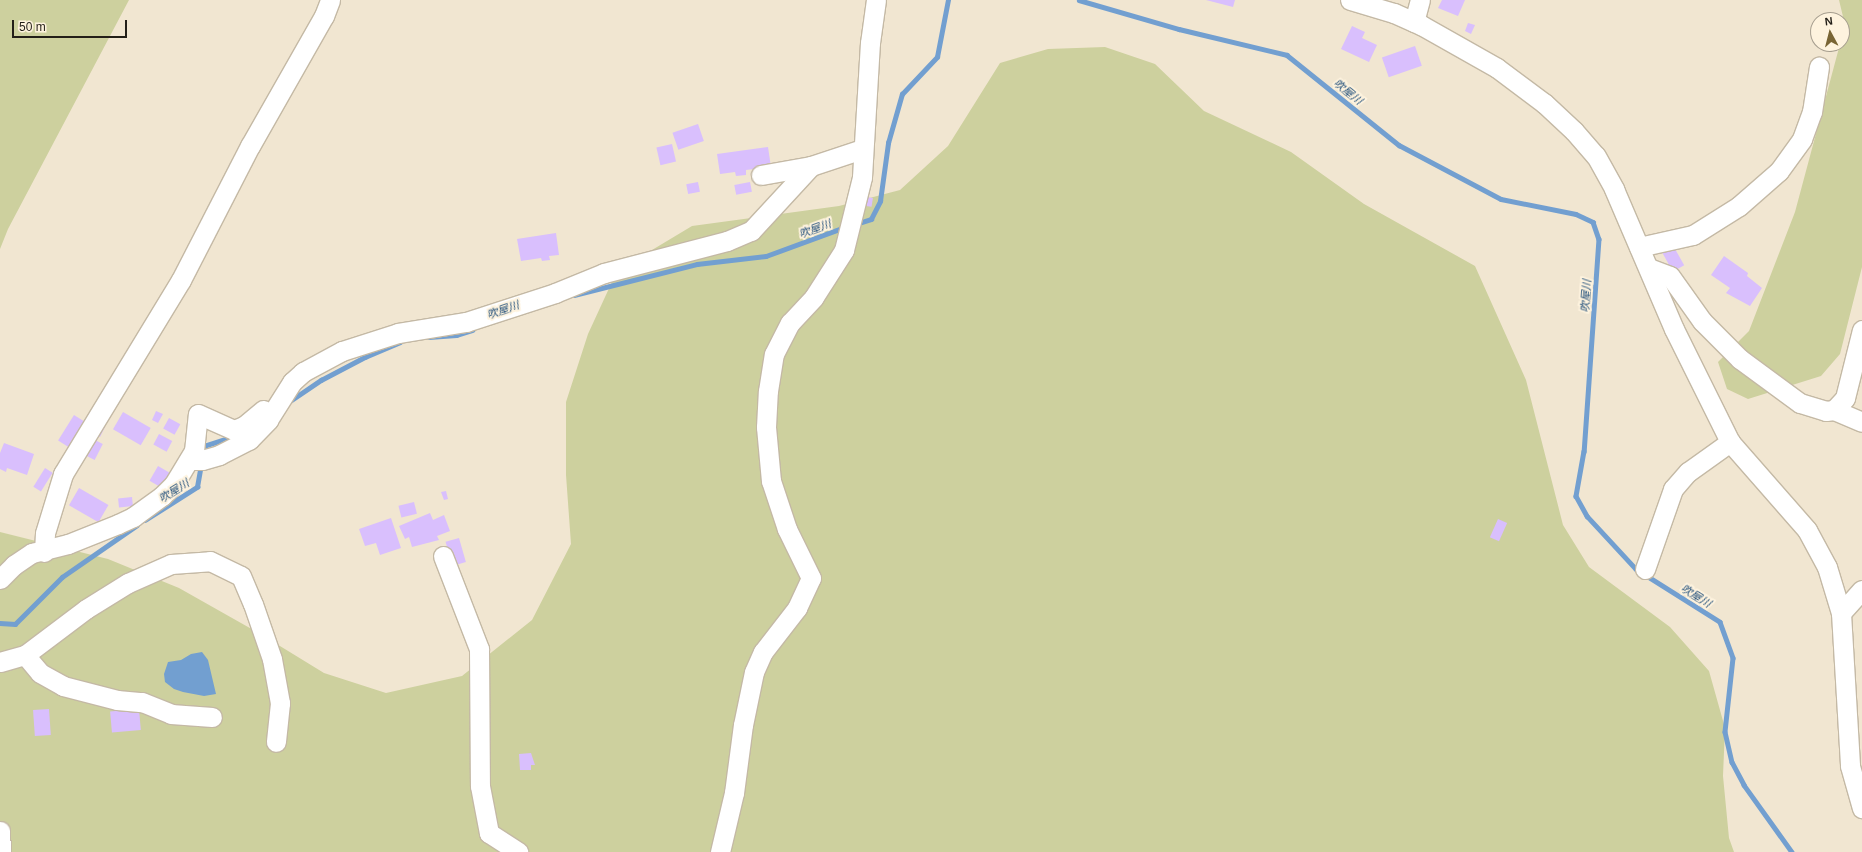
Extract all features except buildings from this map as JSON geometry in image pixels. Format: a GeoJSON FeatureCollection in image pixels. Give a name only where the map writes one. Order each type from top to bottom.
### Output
{"type":"FeatureCollection","features":[{"type":"Feature","properties":{"kind":"street"},"geometry":{"type":"LineString","coordinates":[[44,552],[45,533],[63,474],[180,280],[250,146],[324,16],[330,0]]}},
{"type":"Feature","properties":{"kind":"street"},"geometry":{"type":"LineString","coordinates":[[720,852],[734,793],[743,725],[754,672],[763,652],[797,608],[811,578],[787,529],[771,481],[766,427],[774,354],[790,323],[814,297],[844,250],[862,177],[862,149],[870,43],[876,0]]}},
{"type":"Feature","properties":{"kind":"street"},"geometry":{"type":"LineString","coordinates":[[1350,0],[1414,22],[1497,68],[1544,103],[1574,131],[1596,156],[1649,268],[1674,329],[1730,442],[1807,530],[1827,567],[1841,613],[1862,808]]}},
{"type":"Feature","properties":{"kind":"street"},"geometry":{"type":"LineString","coordinates":[[1414,22],[1420,0]]}},
{"type":"Feature","properties":{"kind":"street"},"geometry":{"type":"LineString","coordinates":[[1639,247],[1693,235],[1739,206],[1779,171],[1802,139],[1812,112],[1819,67]]}},
{"type":"Feature","properties":{"kind":"street"},"geometry":{"type":"LineString","coordinates":[[761,175],[811,166],[862,149]]}},
{"type":"Feature","properties":{"kind":"street"},"geometry":{"type":"LineString","coordinates":[[190,460],[202,460],[219,455],[249,440],[268,420],[292,382],[303,372],[342,352],[398,332],[466,322],[555,293],[604,273],[727,241],[751,231],[811,166]]}},
{"type":"Feature","properties":{"kind":"street"},"geometry":{"type":"LineString","coordinates":[[1649,268],[1670,276],[1702,321],[1740,359],[1765,379],[1800,403],[1826,411],[1834,410],[1862,422]]}},
{"type":"Feature","properties":{"kind":"street"},"geometry":{"type":"LineString","coordinates":[[1834,410],[1846,398],[1862,330]]}},
{"type":"Feature","properties":{"kind":"street"},"geometry":{"type":"LineString","coordinates":[[0,579],[14,565],[32,554],[44,552],[133,517],[166,492],[190,460],[194,451],[198,414],[234,430],[244,426],[263,410]]}},
{"type":"Feature","properties":{"kind":"street"},"geometry":{"type":"LineString","coordinates":[[1645,569],[1673,490],[1688,472],[1730,442]]}},
{"type":"Feature","properties":{"kind":"street"},"geometry":{"type":"LineString","coordinates":[[443,556],[479,649],[480,786],[489,833],[518,852]]}},
{"type":"Feature","properties":{"kind":"street"},"geometry":{"type":"LineString","coordinates":[[0,662],[25,655],[86,609],[128,583],[171,564],[210,561],[241,576],[253,604],[272,659],[280,703],[276,742]]}},
{"type":"Feature","properties":{"kind":"street"},"geometry":{"type":"LineString","coordinates":[[1841,613],[1862,590]]}},
{"type":"Feature","properties":{"kind":"street"},"geometry":{"type":"LineString","coordinates":[[25,655],[40,673],[63,686],[117,700],[142,702],[171,714],[212,717]]}},
{"type":"Feature","properties":{"kind":"street"},"geometry":{"type":"LineString","coordinates":[[0,831],[1,852]]}},
{"type":"Feature","properties":{"kind":"green space"},"geometry":{"type":"Polygon","coordinates":[[[0,0],[129,0],[8,229],[0,249],[0,0]]]}},
{"type":"Feature","properties":{"kind":"green space"},"geometry":{"type":"Polygon","coordinates":[[[1839,0],[1862,0],[1862,267],[1840,354],[1821,376],[1748,399],[1727,389],[1718,362],[1749,331],[1795,212],[1838,52],[1850,52],[1850,12],[1842,12],[1839,0]]]}},
{"type":"Feature","properties":{"kind":"green space"},"geometry":{"type":"Polygon","coordinates":[[[1105,47],[1155,64],[1204,111],[1291,152],[1364,204],[1475,266],[1526,380],[1563,525],[1589,567],[1670,627],[1709,671],[1725,728],[1723,776],[1729,838],[1734,852],[0,852],[0,532],[108,559],[179,588],[262,635],[324,673],[386,693],[462,676],[532,620],[571,544],[566,475],[566,402],[588,334],[617,271],[692,226],[839,206],[900,190],[948,146],[1000,63],[1048,49],[1105,47]]]}},
{"type":"Feature","properties":{"kind":"water"},"geometry":{"type":"Polygon","coordinates":[[[202,652],[208,660],[216,694],[204,696],[183,692],[174,689],[165,682],[164,674],[168,662],[181,660],[191,654],[202,652]]]}},
{"type":"Feature","properties":{"kind":"waterway","name":"吹屋川"},"geometry":{"type":"LineString","coordinates":[[856,224],[871,219],[880,201],[888,143],[902,94],[937,57],[948,0]]}},
{"type":"Feature","properties":{"kind":"waterway","name":"吹屋川"},"geometry":{"type":"LineString","coordinates":[[1079,0],[1179,29],[1287,55],[1399,145],[1501,199],[1576,214],[1593,222],[1599,239],[1584,451],[1576,496],[1587,516],[1636,569],[1720,622],[1733,658],[1725,732],[1732,762],[1744,785],[1792,852]]}},
{"type":"Feature","properties":{"kind":"waterway","name":"吹屋川"},"geometry":{"type":"LineString","coordinates":[[574,295],[697,264],[766,256],[845,227]]}},
{"type":"Feature","properties":{"kind":"waterway","name":"吹屋川"},"geometry":{"type":"LineString","coordinates":[[429,337],[456,335],[472,330]]}},
{"type":"Feature","properties":{"kind":"waterway","name":"吹屋川"},"geometry":{"type":"LineString","coordinates":[[287,403],[321,380],[365,357],[400,342]]}},
{"type":"Feature","properties":{"kind":"waterway","name":"吹屋川"},"geometry":{"type":"LineString","coordinates":[[203,451],[204,446],[234,436]]}},
{"type":"Feature","properties":{"kind":"waterway","name":"吹屋川"},"geometry":{"type":"LineString","coordinates":[[145,520],[197,487],[201,464]]}},
{"type":"Feature","properties":{"kind":"waterway","name":"吹屋川"},"geometry":{"type":"LineString","coordinates":[[0,623],[15,624],[62,577],[137,525]]}}]}
